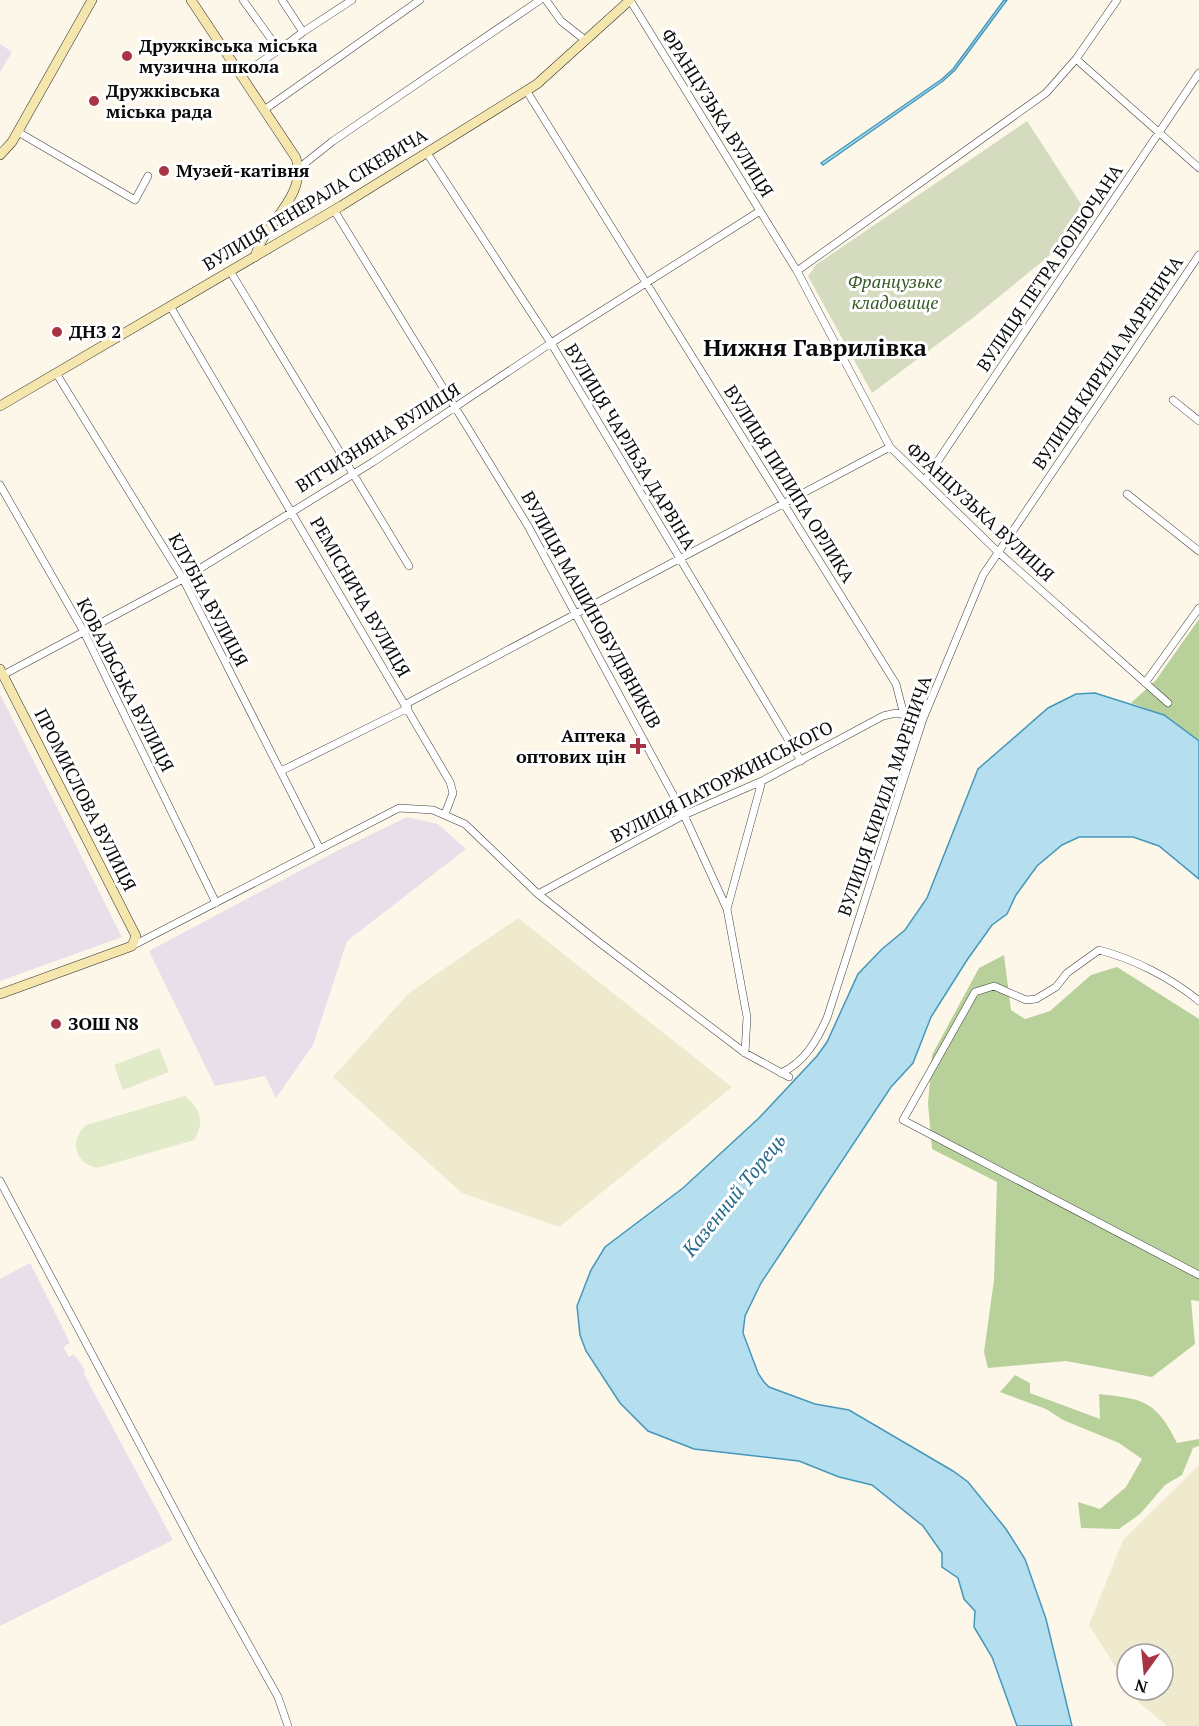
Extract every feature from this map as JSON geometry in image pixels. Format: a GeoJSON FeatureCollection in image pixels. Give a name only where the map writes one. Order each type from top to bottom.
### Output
{"type":"FeatureCollection","features":[{"type":"Feature","properties":{"kind":"street"},"geometry":{"type":"LineString","coordinates":[[0,155],[18,132],[92,0]]}},
{"type":"Feature","properties":{"kind":"street"},"geometry":{"type":"LineString","coordinates":[[191,0],[296,158],[299,168],[293,194],[258,245],[255,257]]}},
{"type":"Feature","properties":{"kind":"street"},"geometry":{"type":"LineString","coordinates":[[243,0],[279,50]]}},
{"type":"Feature","properties":{"kind":"street"},"geometry":{"type":"LineString","coordinates":[[282,0],[303,32]]}},
{"type":"Feature","properties":{"kind":"street"},"geometry":{"type":"LineString","coordinates":[[241,75],[352,0]]}},
{"type":"Feature","properties":{"kind":"street"},"geometry":{"type":"LineString","coordinates":[[264,110],[420,0]]}},
{"type":"Feature","properties":{"kind":"street"},"geometry":{"type":"LineString","coordinates":[[299,168],[333,141],[540,0]]}},
{"type":"Feature","properties":{"kind":"street"},"geometry":{"type":"LineString","coordinates":[[546,0],[561,21],[585,40]]}},
{"type":"Feature","properties":{"kind":"street","name":"ВУЛИЦЯ ГЕНЕРАЛА СІКЕВИЧА"},"geometry":{"type":"LineString","coordinates":[[0,406],[334,210],[526,90],[630,0]]}},
{"type":"Feature","properties":{"kind":"street","name":"ФРАНЦУЗЬКА ВУЛИЦЯ"},"geometry":{"type":"LineString","coordinates":[[630,0],[797,271],[890,447],[998,552],[1168,703]]}},
{"type":"Feature","properties":{"kind":"street"},"geometry":{"type":"LineString","coordinates":[[797,271],[1046,93],[1076,59],[1117,0]]}},
{"type":"Feature","properties":{"kind":"street"},"geometry":{"type":"LineString","coordinates":[[1076,59],[1199,168]]}},
{"type":"Feature","properties":{"kind":"street","name":"ВУЛИЦЯ ПЕТРА БОЛБОЧАНА"},"geometry":{"type":"LineString","coordinates":[[925,480],[1199,73]]}},
{"type":"Feature","properties":{"kind":"street","name":"ВУЛИЦЯ ПИЛИПА ОРЛИКА"},"geometry":{"type":"LineString","coordinates":[[526,90],[896,684],[904,715]]}},
{"type":"Feature","properties":{"kind":"street"},"geometry":{"type":"LineString","coordinates":[[18,132],[135,200],[148,176]]}},
{"type":"Feature","properties":{"kind":"street","name":"ВУЛИЦЯ ЧАРЛЬЗА ДАРВІНА"},"geometry":{"type":"LineString","coordinates":[[427,153],[551,343],[801,761]]}},
{"type":"Feature","properties":{"kind":"street","name":"ВУЛИЦЯ МАШИНОБУДІВНИКІВ"},"geometry":{"type":"LineString","coordinates":[[334,210],[528,526],[684,815],[727,909],[747,1017],[745,1053]]}},
{"type":"Feature","properties":{"kind":"street","name":"ВІТЧИЗНЯНА ВУЛИЦЯ"},"geometry":{"type":"LineString","coordinates":[[2,672],[84,632],[183,579],[352,475],[551,343],[760,211]]}},
{"type":"Feature","properties":{"kind":"street","name":"ВУЛИЦЯ КИРИЛА МАРЕНИЧА"},"geometry":{"type":"LineString","coordinates":[[781,1073],[800,1061],[816,1042],[827,1018],[923,719],[983,575],[1199,255]]}},
{"type":"Feature","properties":{"kind":"street"},"geometry":{"type":"LineString","coordinates":[[230,271],[409,566]]}},
{"type":"Feature","properties":{"kind":"street","name":"РЕМІСНИЧА ВУЛИЦЯ"},"geometry":{"type":"LineString","coordinates":[[170,306],[450,782],[453,793],[445,814]]}},
{"type":"Feature","properties":{"kind":"street","name":"КЛУБНА ВУЛИЦЯ"},"geometry":{"type":"LineString","coordinates":[[56,373],[183,579],[320,849]]}},
{"type":"Feature","properties":{"kind":"street"},"geometry":{"type":"LineString","coordinates":[[1173,400],[1199,421]]}},
{"type":"Feature","properties":{"kind":"street"},"geometry":{"type":"LineString","coordinates":[[281,771],[890,447]]}},
{"type":"Feature","properties":{"kind":"street","name":"КОВАЛЬСЬКА ВУЛИЦЯ"},"geometry":{"type":"LineString","coordinates":[[0,485],[84,632],[216,903]]}},
{"type":"Feature","properties":{"kind":"street"},"geometry":{"type":"LineString","coordinates":[[1127,494],[1199,551]]}},
{"type":"Feature","properties":{"kind":"street"},"geometry":{"type":"LineString","coordinates":[[1144,683],[1199,608]]}},
{"type":"Feature","properties":{"kind":"street","name":"ПРОМИСЛОВА ВУЛИЦЯ"},"geometry":{"type":"LineString","coordinates":[[2,672],[136,936],[132,946]]}},
{"type":"Feature","properties":{"kind":"street","name":"ВУЛИЦЯ ПАТОРЖИНСЬКОГО"},"geometry":{"type":"LineString","coordinates":[[538,894],[684,815],[762,781],[883,716],[904,715],[923,719]]}},
{"type":"Feature","properties":{"kind":"street"},"geometry":{"type":"LineString","coordinates":[[727,909],[762,781]]}},
{"type":"Feature","properties":{"kind":"street"},"geometry":{"type":"LineString","coordinates":[[0,994],[132,946],[399,808],[445,814],[465,824],[538,894],[745,1053],[789,1077]]}},
{"type":"Feature","properties":{"kind":"street"},"geometry":{"type":"LineString","coordinates":[[1199,1001],[1186,990],[1120,956],[1100,950],[1067,973],[1056,987],[1036,999],[1026,1000],[994,986],[975,992],[903,1120],[1199,1275]]}},
{"type":"Feature","properties":{"kind":"street"},"geometry":{"type":"LineString","coordinates":[[0,1181],[192,1543],[278,1697],[288,1726]]}},
{"type":"Feature","properties":{"kind":"shaded area"},"geometry":{"type":"Polygon","coordinates":[[[0,44],[12,52],[0,72],[0,44]]]}},
{"type":"Feature","properties":{"kind":"shaded area"},"geometry":{"type":"Polygon","coordinates":[[[0,694],[122,937],[0,981],[0,694]]]}},
{"type":"Feature","properties":{"kind":"shaded area"},"geometry":{"type":"Polygon","coordinates":[[[407,817],[438,824],[466,849],[347,941],[313,1045],[276,1098],[265,1076],[215,1086],[149,951],[337,851],[407,817]]]}},
{"type":"Feature","properties":{"kind":"shaded area"},"geometry":{"type":"Polygon","coordinates":[[[518,918],[732,1087],[559,1227],[462,1193],[333,1077],[409,993],[518,918]]]}},
{"type":"Feature","properties":{"kind":"shaded area"},"geometry":{"type":"Polygon","coordinates":[[[30,1263],[70,1343],[63,1347],[69,1357],[74,1354],[85,1370],[84,1374],[173,1540],[0,1626],[0,1279],[30,1263]]]}},
{"type":"Feature","properties":{"kind":"shaded area"},"geometry":{"type":"Polygon","coordinates":[[[1199,1465],[1199,1726],[1167,1726],[1139,1702],[1175,1702],[1175,1642],[1115,1642],[1115,1666],[1089,1625],[1123,1540],[1199,1465]]]}},
{"type":"Feature","properties":{"kind":"green space","name":"Французьке кладовище"},"geometry":{"type":"Polygon","coordinates":[[[1027,121],[1092,221],[974,317],[872,393],[808,276],[817,264],[1027,121]]]}},
{"type":"Feature","properties":{"kind":"green space"},"geometry":{"type":"Polygon","coordinates":[[[1199,619],[1199,741],[1164,715],[1131,703],[1156,680],[1199,619]]]}},
{"type":"Feature","properties":{"kind":"green space"},"geometry":{"type":"Polygon","coordinates":[[[1004,955],[1011,1010],[1025,1019],[1050,1011],[1091,975],[1117,967],[1199,1019],[1199,1301],[1191,1300],[1195,1344],[1152,1377],[1066,1361],[988,1368],[984,1352],[994,1280],[997,1182],[932,1149],[928,1104],[932,1055],[979,968],[1004,955]]]}},
{"type":"Feature","properties":{"kind":"green space"},"geometry":{"type":"Polygon","coordinates":[[[159,1048],[169,1072],[123,1090],[114,1065],[159,1048]]]}},
{"type":"Feature","properties":{"kind":"green space"},"geometry":{"type":"Polygon","coordinates":[[[185,1096],[195,1106],[200,1116],[199,1128],[194,1140],[97,1168],[83,1161],[79,1156],[76,1150],[77,1137],[86,1125],[185,1096]]]}},
{"type":"Feature","properties":{"kind":"green space"},"geometry":{"type":"Polygon","coordinates":[[[1015,1375],[1030,1383],[1030,1393],[1100,1419],[1099,1394],[1137,1400],[1155,1410],[1177,1443],[1199,1439],[1199,1446],[1193,1448],[1182,1475],[1165,1485],[1140,1514],[1119,1529],[1081,1528],[1078,1502],[1100,1509],[1126,1487],[1142,1459],[1119,1443],[1063,1420],[1046,1409],[1000,1392],[1015,1375]]]}},
{"type":"Feature","properties":{"kind":"water"},"geometry":{"type":"Polygon","coordinates":[[[1004,0],[1007,0],[955,70],[943,81],[823,165],[821,163],[942,79],[953,69],[1004,0]]]}},
{"type":"Feature","properties":{"kind":"water","name":"Казенний Торець"},"geometry":{"type":"Polygon","coordinates":[[[1095,693],[1164,715],[1199,741],[1199,879],[1159,846],[1133,837],[1079,837],[1062,845],[1037,866],[1016,895],[1007,914],[992,925],[967,960],[931,1017],[913,1063],[891,1087],[761,1283],[745,1316],[743,1333],[758,1373],[769,1387],[815,1404],[849,1410],[953,1471],[968,1482],[1006,1529],[1025,1559],[1046,1619],[1072,1726],[1017,1726],[992,1657],[974,1627],[975,1611],[964,1599],[958,1578],[942,1567],[942,1553],[923,1526],[872,1485],[839,1477],[799,1461],[694,1449],[648,1431],[620,1403],[586,1351],[580,1335],[577,1306],[591,1270],[605,1247],[683,1188],[759,1118],[817,1056],[827,1042],[858,974],[882,949],[905,930],[927,898],[978,769],[1048,708],[1076,694],[1095,693]]]}},
{"type":"Feature","properties":{"kind":"place","name":"Дружківська міська музична школа"},"geometry":{"type":"Point","coordinates":[127,56]}},
{"type":"Feature","properties":{"kind":"place","name":"Дружківська міська рада"},"geometry":{"type":"Point","coordinates":[94,101]}},
{"type":"Feature","properties":{"kind":"place","name":"Музей-катівня"},"geometry":{"type":"Point","coordinates":[164,171]}},
{"type":"Feature","properties":{"kind":"place","name":"ДНЗ 2"},"geometry":{"type":"Point","coordinates":[57,332]}},
{"type":"Feature","properties":{"kind":"place","name":"Аптека оптових цін"},"geometry":{"type":"Point","coordinates":[638,746]}},
{"type":"Feature","properties":{"kind":"place","name":"ЗОШ N8"},"geometry":{"type":"Point","coordinates":[56,1024]}},
{"type":"Feature","properties":{"kind":"district","name":"Нижня Гаврилівка"},"geometry":{"type":"Point","coordinates":[815,348]}}]}
